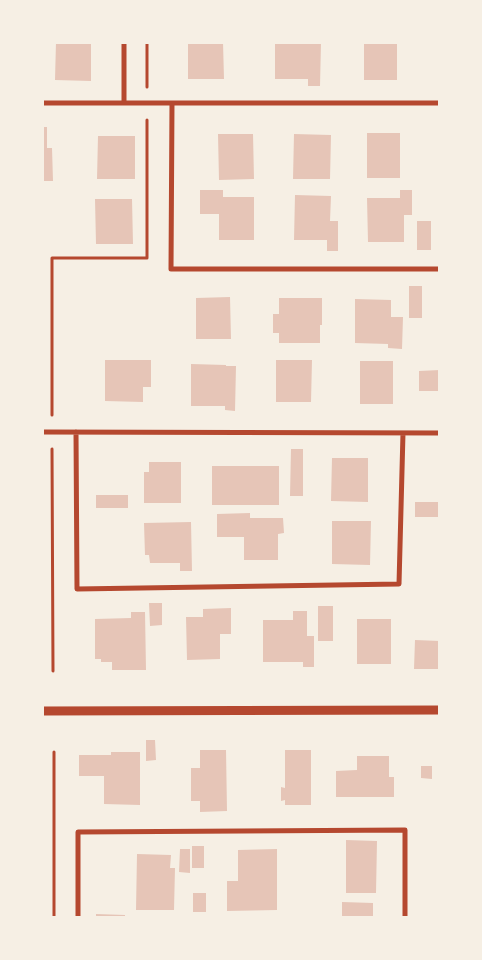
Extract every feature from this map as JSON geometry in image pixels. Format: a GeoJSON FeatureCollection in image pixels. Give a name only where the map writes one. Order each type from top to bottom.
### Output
{"type":"FeatureCollection","features":[{"type":"Feature","properties":{"kind":"street"},"geometry":{"type":"LineString","coordinates":[[124,42],[124,103]]}},
{"type":"Feature","properties":{"kind":"street"},"geometry":{"type":"LineString","coordinates":[[42,103],[440,104]]}},
{"type":"Feature","properties":{"kind":"street"},"geometry":{"type":"LineString","coordinates":[[172,103],[171,269],[440,269]]}},
{"type":"Feature","properties":{"kind":"street"},"geometry":{"type":"LineString","coordinates":[[42,432],[440,433]]}},
{"type":"Feature","properties":{"kind":"street"},"geometry":{"type":"LineString","coordinates":[[76,432],[77,590],[399,584],[403,433]]}},
{"type":"Feature","properties":{"kind":"street"},"geometry":{"type":"LineString","coordinates":[[42,711],[440,710]]}},
{"type":"Feature","properties":{"kind":"street"},"geometry":{"type":"LineString","coordinates":[[78,918],[78,832],[405,830],[405,918]]}},
{"type":"Feature","properties":{"kind":"path"},"geometry":{"type":"LineString","coordinates":[[146,42],[147,90]]}},
{"type":"Feature","properties":{"kind":"path"},"geometry":{"type":"LineString","coordinates":[[52,415],[52,258],[148,258],[146,120]]}},
{"type":"Feature","properties":{"kind":"path"},"geometry":{"type":"LineString","coordinates":[[52,445],[54,671]]}},
{"type":"Feature","properties":{"kind":"path"},"geometry":{"type":"LineString","coordinates":[[54,752],[54,918]]}},
{"type":"Feature","properties":{"kind":"building"},"geometry":{"type":"Polygon","coordinates":[[[56,42],[91,42],[91,81],[55,80],[56,42]]]}},
{"type":"Feature","properties":{"kind":"building"},"geometry":{"type":"Polygon","coordinates":[[[188,42],[223,42],[224,79],[188,79],[188,42]]]}},
{"type":"Feature","properties":{"kind":"building"},"geometry":{"type":"Polygon","coordinates":[[[275,42],[321,42],[320,86],[308,86],[308,79],[275,79],[275,42]]]}},
{"type":"Feature","properties":{"kind":"building"},"geometry":{"type":"Polygon","coordinates":[[[364,42],[397,42],[397,80],[364,80],[364,42]]]}},
{"type":"Feature","properties":{"kind":"building"},"geometry":{"type":"Polygon","coordinates":[[[42,127],[47,127],[47,148],[52,148],[53,181],[42,181],[42,127]]]}},
{"type":"Feature","properties":{"kind":"building"},"geometry":{"type":"Polygon","coordinates":[[[367,133],[400,133],[400,178],[367,178],[367,133]]]}},
{"type":"Feature","properties":{"kind":"building"},"geometry":{"type":"Polygon","coordinates":[[[218,134],[253,134],[254,179],[219,180],[218,134]]]}},
{"type":"Feature","properties":{"kind":"building"},"geometry":{"type":"Polygon","coordinates":[[[294,134],[331,135],[330,179],[293,179],[294,134]]]}},
{"type":"Feature","properties":{"kind":"building"},"geometry":{"type":"Polygon","coordinates":[[[98,136],[135,136],[135,179],[97,179],[98,136]]]}},
{"type":"Feature","properties":{"kind":"building"},"geometry":{"type":"Polygon","coordinates":[[[200,190],[223,190],[223,197],[254,197],[254,240],[219,240],[219,214],[200,214],[200,190]]]}},
{"type":"Feature","properties":{"kind":"building"},"geometry":{"type":"Polygon","coordinates":[[[400,190],[412,190],[412,215],[404,215],[404,242],[368,242],[367,198],[400,198],[400,190]]]}},
{"type":"Feature","properties":{"kind":"building"},"geometry":{"type":"Polygon","coordinates":[[[295,195],[331,196],[330,221],[338,221],[338,251],[327,251],[327,240],[294,240],[295,195]]]}},
{"type":"Feature","properties":{"kind":"building"},"geometry":{"type":"Polygon","coordinates":[[[95,199],[132,199],[133,244],[96,244],[95,199]]]}},
{"type":"Feature","properties":{"kind":"building"},"geometry":{"type":"Polygon","coordinates":[[[417,221],[431,221],[431,250],[417,250],[417,221]]]}},
{"type":"Feature","properties":{"kind":"building"},"geometry":{"type":"Polygon","coordinates":[[[409,286],[422,286],[422,318],[409,318],[409,286]]]}},
{"type":"Feature","properties":{"kind":"building"},"geometry":{"type":"Polygon","coordinates":[[[230,297],[231,339],[196,339],[196,298],[230,297]]]}},
{"type":"Feature","properties":{"kind":"building"},"geometry":{"type":"Polygon","coordinates":[[[279,298],[322,298],[320,343],[279,343],[279,333],[273,333],[273,314],[279,314],[279,298]]]}},
{"type":"Feature","properties":{"kind":"building"},"geometry":{"type":"Polygon","coordinates":[[[355,299],[391,300],[391,317],[403,317],[402,349],[388,348],[388,344],[355,343],[355,299]]]}},
{"type":"Feature","properties":{"kind":"building"},"geometry":{"type":"Polygon","coordinates":[[[105,360],[151,360],[151,387],[143,387],[143,402],[105,401],[105,360]]]}},
{"type":"Feature","properties":{"kind":"building"},"geometry":{"type":"Polygon","coordinates":[[[276,360],[312,360],[311,402],[276,402],[276,360]]]}},
{"type":"Feature","properties":{"kind":"building"},"geometry":{"type":"Polygon","coordinates":[[[360,361],[393,361],[393,404],[360,404],[360,361]]]}},
{"type":"Feature","properties":{"kind":"building"},"geometry":{"type":"Polygon","coordinates":[[[191,364],[236,366],[235,411],[225,410],[225,406],[191,406],[191,364]]]}},
{"type":"Feature","properties":{"kind":"building"},"geometry":{"type":"Polygon","coordinates":[[[440,370],[440,391],[419,391],[419,371],[440,370]]]}},
{"type":"Feature","properties":{"kind":"building"},"geometry":{"type":"Polygon","coordinates":[[[291,449],[303,449],[303,496],[290,496],[291,449]]]}},
{"type":"Feature","properties":{"kind":"building"},"geometry":{"type":"Polygon","coordinates":[[[332,458],[368,458],[368,502],[331,501],[332,458]]]}},
{"type":"Feature","properties":{"kind":"building"},"geometry":{"type":"Polygon","coordinates":[[[149,462],[181,462],[181,503],[144,503],[144,472],[149,472],[149,462]]]}},
{"type":"Feature","properties":{"kind":"building"},"geometry":{"type":"Polygon","coordinates":[[[212,466],[279,466],[279,505],[212,505],[212,466]]]}},
{"type":"Feature","properties":{"kind":"building"},"geometry":{"type":"Polygon","coordinates":[[[96,495],[128,495],[128,508],[96,508],[96,495]]]}},
{"type":"Feature","properties":{"kind":"building"},"geometry":{"type":"Polygon","coordinates":[[[415,502],[440,502],[440,517],[415,517],[415,502]]]}},
{"type":"Feature","properties":{"kind":"building"},"geometry":{"type":"Polygon","coordinates":[[[250,513],[250,518],[283,518],[284,533],[278,534],[278,560],[244,560],[244,537],[217,537],[217,514],[250,513]]]}},
{"type":"Feature","properties":{"kind":"building"},"geometry":{"type":"Polygon","coordinates":[[[332,521],[371,521],[370,565],[332,564],[332,521]]]}},
{"type":"Feature","properties":{"kind":"building"},"geometry":{"type":"Polygon","coordinates":[[[191,522],[192,571],[180,571],[180,563],[150,563],[149,555],[145,555],[144,523],[191,522]]]}},
{"type":"Feature","properties":{"kind":"building"},"geometry":{"type":"Polygon","coordinates":[[[149,603],[162,603],[162,625],[150,626],[149,603]]]}},
{"type":"Feature","properties":{"kind":"building"},"geometry":{"type":"Polygon","coordinates":[[[318,606],[333,606],[333,641],[318,641],[318,606]]]}},
{"type":"Feature","properties":{"kind":"building"},"geometry":{"type":"Polygon","coordinates":[[[231,608],[231,634],[220,634],[220,659],[187,660],[186,617],[203,617],[203,609],[231,608]]]}},
{"type":"Feature","properties":{"kind":"building"},"geometry":{"type":"Polygon","coordinates":[[[293,611],[307,611],[307,636],[314,636],[314,667],[303,667],[303,662],[263,662],[263,620],[293,620],[293,611]]]}},
{"type":"Feature","properties":{"kind":"building"},"geometry":{"type":"Polygon","coordinates":[[[131,612],[145,612],[146,670],[112,670],[112,662],[101,662],[101,659],[95,659],[95,619],[131,618],[131,612]]]}},
{"type":"Feature","properties":{"kind":"building"},"geometry":{"type":"Polygon","coordinates":[[[357,619],[391,619],[391,664],[357,664],[357,619]]]}},
{"type":"Feature","properties":{"kind":"building"},"geometry":{"type":"Polygon","coordinates":[[[415,640],[440,641],[440,669],[414,669],[415,640]]]}},
{"type":"Feature","properties":{"kind":"building"},"geometry":{"type":"Polygon","coordinates":[[[146,740],[155,740],[156,760],[146,761],[146,740]]]}},
{"type":"Feature","properties":{"kind":"building"},"geometry":{"type":"Polygon","coordinates":[[[200,750],[226,750],[227,811],[200,812],[200,801],[191,801],[191,768],[200,768],[200,750]]]}},
{"type":"Feature","properties":{"kind":"building"},"geometry":{"type":"Polygon","coordinates":[[[285,750],[311,750],[311,805],[285,805],[285,800],[281,801],[281,787],[285,788],[285,750]]]}},
{"type":"Feature","properties":{"kind":"building"},"geometry":{"type":"Polygon","coordinates":[[[111,752],[140,752],[140,805],[104,804],[104,776],[79,776],[79,755],[111,755],[111,752]]]}},
{"type":"Feature","properties":{"kind":"building"},"geometry":{"type":"Polygon","coordinates":[[[357,756],[389,756],[389,777],[394,777],[394,797],[336,797],[336,771],[357,770],[357,756]]]}},
{"type":"Feature","properties":{"kind":"building"},"geometry":{"type":"Polygon","coordinates":[[[421,766],[432,766],[432,779],[421,778],[421,766]]]}},
{"type":"Feature","properties":{"kind":"building"},"geometry":{"type":"Polygon","coordinates":[[[346,840],[377,841],[376,893],[346,893],[346,840]]]}},
{"type":"Feature","properties":{"kind":"building"},"geometry":{"type":"Polygon","coordinates":[[[192,846],[204,846],[204,868],[192,868],[192,846]]]}},
{"type":"Feature","properties":{"kind":"building"},"geometry":{"type":"Polygon","coordinates":[[[180,849],[190,849],[190,873],[179,872],[180,849]]]}},
{"type":"Feature","properties":{"kind":"building"},"geometry":{"type":"Polygon","coordinates":[[[277,849],[277,910],[227,911],[227,881],[238,881],[238,850],[277,849]]]}},
{"type":"Feature","properties":{"kind":"building"},"geometry":{"type":"Polygon","coordinates":[[[137,854],[171,855],[170,868],[175,868],[174,910],[136,910],[137,854]]]}},
{"type":"Feature","properties":{"kind":"building"},"geometry":{"type":"Polygon","coordinates":[[[193,893],[206,893],[206,912],[193,912],[193,893]]]}},
{"type":"Feature","properties":{"kind":"building"},"geometry":{"type":"Polygon","coordinates":[[[342,902],[373,903],[373,918],[342,918],[342,902]]]}},
{"type":"Feature","properties":{"kind":"building"},"geometry":{"type":"Polygon","coordinates":[[[96,914],[125,915],[125,918],[96,918],[96,914]]]}},
{"type":"Feature","properties":{"kind":"building"},"geometry":{"type":"Polygon","coordinates":[[[243,916],[265,916],[265,918],[243,918],[243,916]]]}}]}
